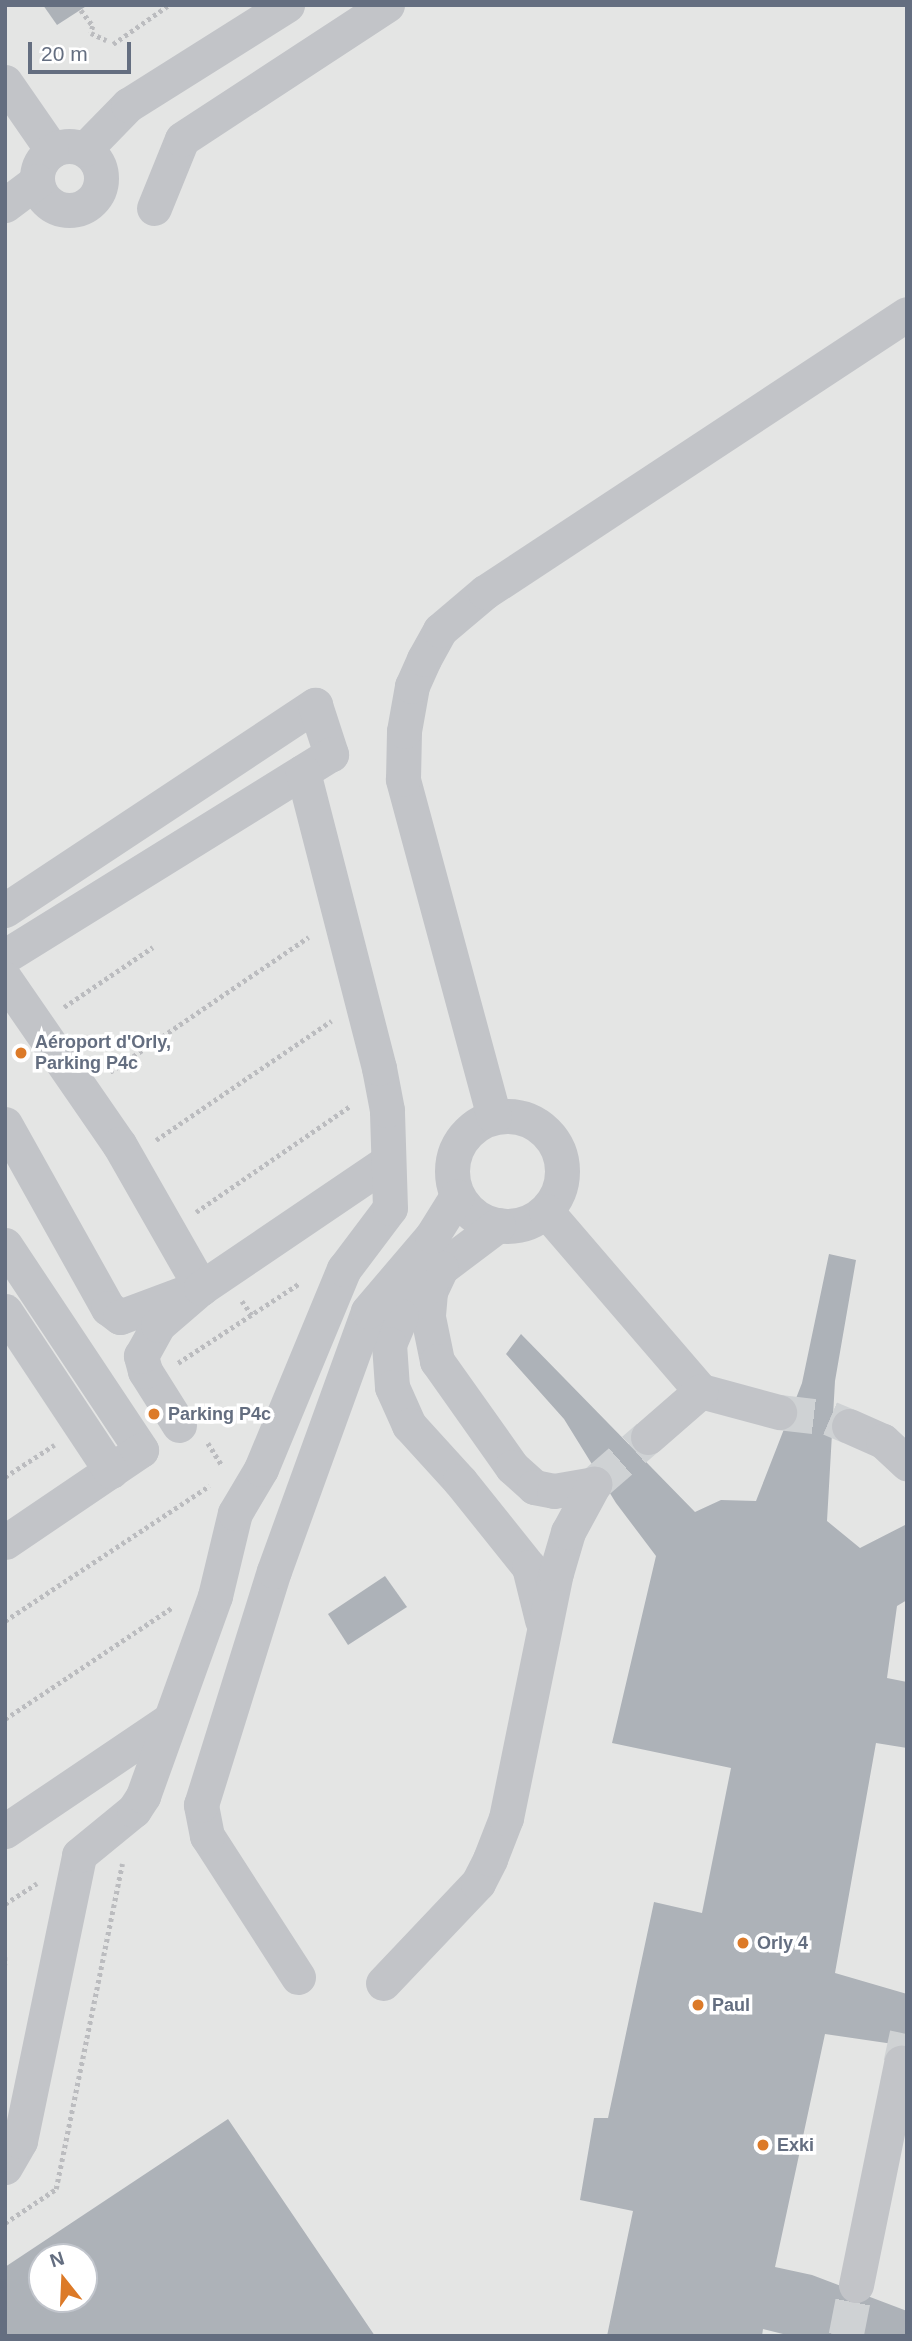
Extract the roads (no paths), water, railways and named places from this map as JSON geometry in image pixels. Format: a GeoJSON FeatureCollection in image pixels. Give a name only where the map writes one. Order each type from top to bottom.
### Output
{"type":"FeatureCollection","features":[{"type":"Feature","properties":{"kind":"street"},"geometry":{"type":"LineString","coordinates":[[5,205],[128,105],[287,5]]}},
{"type":"Feature","properties":{"kind":"street"},"geometry":{"type":"LineString","coordinates":[[155,208],[182,139],[387,5]]}},
{"type":"Feature","properties":{"kind":"street"},"geometry":{"type":"LineString","coordinates":[[5,82],[58,160]]}},
{"type":"Feature","properties":{"kind":"street"},"geometry":{"type":"LineString","coordinates":[[494,1116],[403,779],[408,709],[424,659],[440,630],[485,592],[907,314]]}},
{"type":"Feature","properties":{"kind":"street"},"geometry":{"type":"LineString","coordinates":[[5,910],[316,705],[331,754],[5,956]]}},
{"type":"Feature","properties":{"kind":"street"},"geometry":{"type":"LineString","coordinates":[[5,2167],[20,2141],[79,1855],[139,1803],[215,1596],[235,1513],[261,1469],[344,1269],[390,1209],[387,1110],[379,1068],[303,772]]}},
{"type":"Feature","properties":{"kind":"street"},"geometry":{"type":"LineString","coordinates":[[5,979],[90,1074],[201,1288]]}},
{"type":"Feature","properties":{"kind":"street"},"geometry":{"type":"LineString","coordinates":[[498,1226],[475,1215],[457,1195],[452,1163],[457,1147],[466,1133],[494,1116],[530,1119],[556,1144],[563,1179],[546,1211],[532,1221],[498,1226],[440,1268],[397,1325],[389,1343],[392,1387],[409,1425],[460,1480],[529,1567],[544,1630]]}},
{"type":"Feature","properties":{"kind":"street"},"geometry":{"type":"LineString","coordinates":[[5,1124],[108,1308],[120,1317],[201,1288]]}},
{"type":"Feature","properties":{"kind":"street"},"geometry":{"type":"LineString","coordinates":[[192,1432],[150,1381],[141,1356],[158,1325],[201,1288],[387,1162]]}},
{"type":"Feature","properties":{"kind":"street"},"geometry":{"type":"LineString","coordinates":[[298,1977],[207,1836],[201,1805],[274,1571],[368,1311],[432,1236],[457,1195]]}},
{"type":"Feature","properties":{"kind":"street"},"geometry":{"type":"LineString","coordinates":[[546,1211],[702,1391],[779,1412]]}},
{"type":"Feature","properties":{"kind":"street"},"geometry":{"type":"LineString","coordinates":[[5,1245],[141,1450],[5,1542]]}},
{"type":"Feature","properties":{"kind":"street"},"geometry":{"type":"LineString","coordinates":[[383,1983],[478,1883],[490,1859],[506,1818],[544,1630],[568,1532],[594,1484],[554,1491],[534,1487],[512,1467],[462,1398],[437,1361],[428,1317],[430,1293],[440,1268]]}},
{"type":"Feature","properties":{"kind":"street"},"geometry":{"type":"LineString","coordinates":[[5,1311],[111,1471]]}},
{"type":"Feature","properties":{"kind":"street"},"geometry":{"type":"LineString","coordinates":[[648,1437],[702,1391]]}},
{"type":"Feature","properties":{"kind":"street"},"geometry":{"type":"LineString","coordinates":[[849,1426],[883,1441],[907,1463]]}},
{"type":"Feature","properties":{"kind":"street"},"geometry":{"type":"LineString","coordinates":[[5,1831],[168,1721]]}},
{"type":"Feature","properties":{"kind":"street"},"geometry":{"type":"LineString","coordinates":[[856,2285],[901,2063]]}},
{"type":"Feature","properties":{"kind":"tunnel"},"geometry":{"type":"LineString","coordinates":[[779,1412],[830,1418],[849,1426]]}},
{"type":"Feature","properties":{"kind":"tunnel"},"geometry":{"type":"LineString","coordinates":[[594,1484],[648,1437]]}},
{"type":"Feature","properties":{"kind":"tunnel"},"geometry":{"type":"LineString","coordinates":[[901,2063],[907,2034]]}},
{"type":"Feature","properties":{"kind":"tunnel"},"geometry":{"type":"LineString","coordinates":[[846,2336],[856,2285]]}},
{"type":"Feature","properties":{"kind":"place","name":"Aéroport d'Orly, Parking P4c"},"geometry":{"type":"Point","coordinates":[21,1053]}},
{"type":"Feature","properties":{"kind":"place","name":"Parking P4c"},"geometry":{"type":"Point","coordinates":[154,1414]}},
{"type":"Feature","properties":{"kind":"place","name":"Orly 4"},"geometry":{"type":"Point","coordinates":[743,1943]}},
{"type":"Feature","properties":{"kind":"place","name":"Paul"},"geometry":{"type":"Point","coordinates":[698,2005]}},
{"type":"Feature","properties":{"kind":"place","name":"Exki"},"geometry":{"type":"Point","coordinates":[763,2145]}}]}
